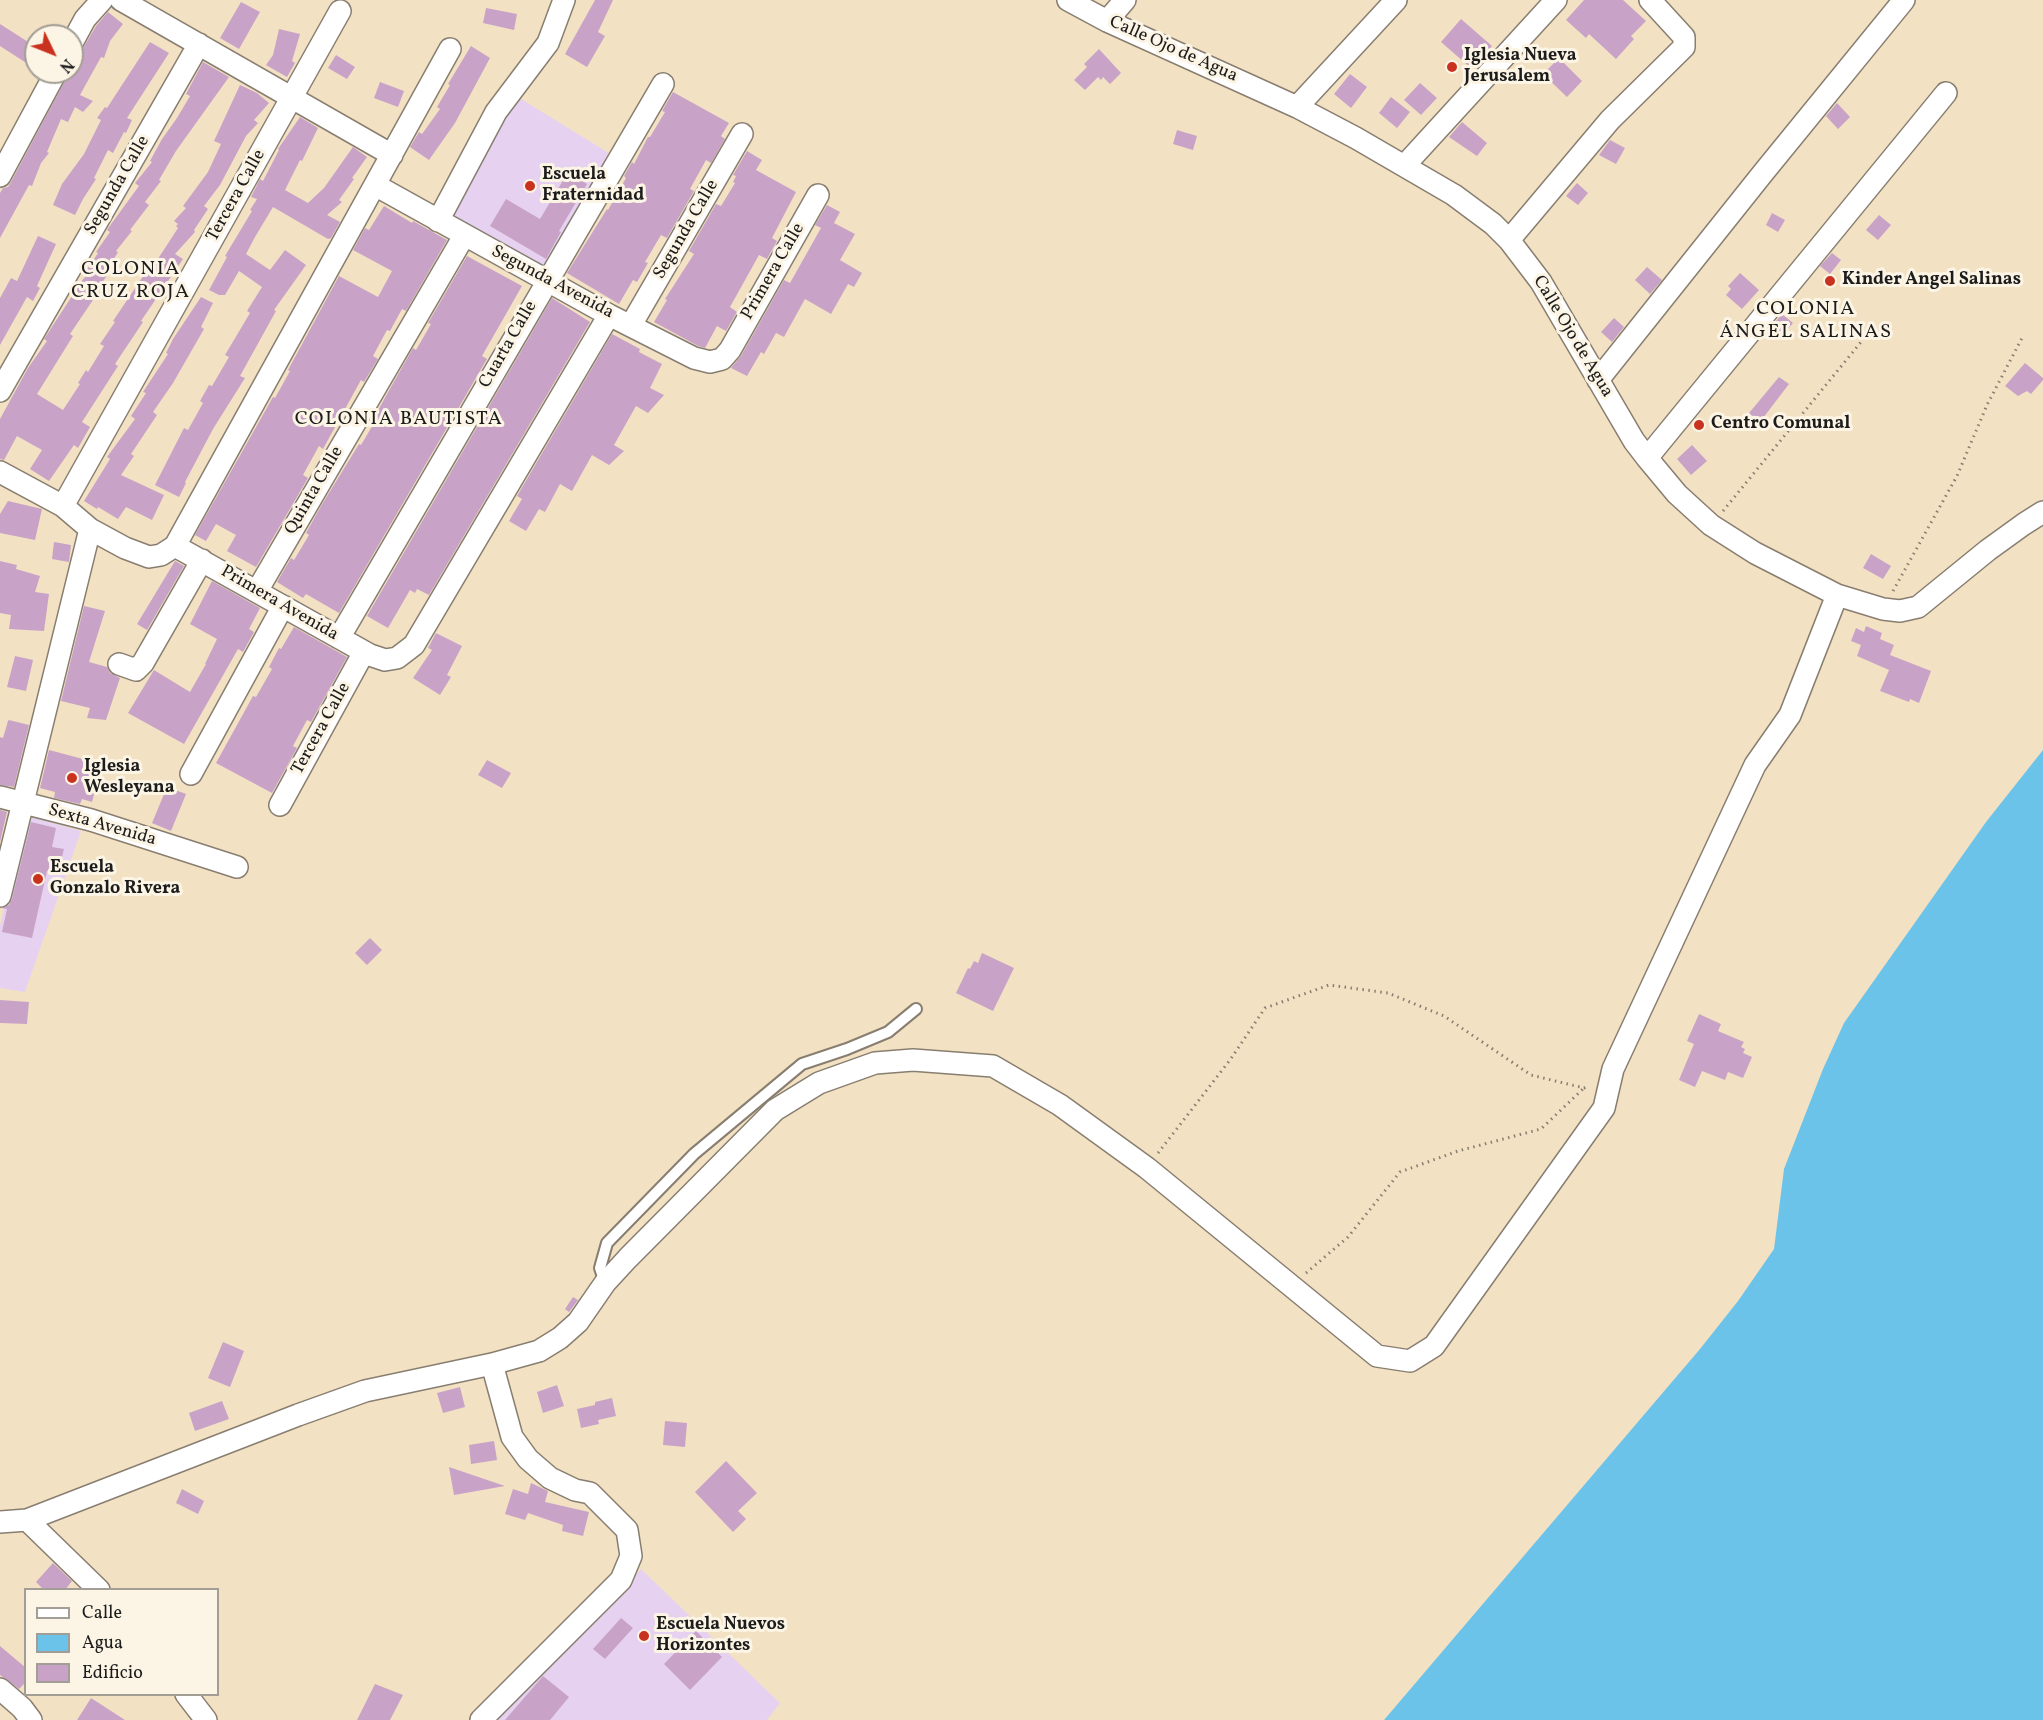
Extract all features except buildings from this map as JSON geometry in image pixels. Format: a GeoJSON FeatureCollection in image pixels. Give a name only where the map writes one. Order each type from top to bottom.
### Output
{"type":"FeatureCollection","features":[{"type":"Feature","properties":{"kind":"street"},"geometry":{"type":"LineString","coordinates":[[82,24],[102,0]]}},
{"type":"Feature","properties":{"kind":"street"},"geometry":{"type":"LineString","coordinates":[[121,0],[392,155]]}},
{"type":"Feature","properties":{"kind":"street"},"geometry":{"type":"LineString","coordinates":[[438,221],[496,112],[548,42],[564,0]]}},
{"type":"Feature","properties":{"kind":"street","name":"Calle Ojo de Agua"},"geometry":{"type":"LineString","coordinates":[[1068,0],[1107,21],[1297,107],[1406,165],[1454,195],[1493,224],[1509,240],[1541,282],[1634,441],[1647,458],[1677,494],[1711,525],[1755,553],[1837,595],[1883,609],[1900,611],[1918,607],[1988,550],[2043,512]]}},
{"type":"Feature","properties":{"kind":"street"},"geometry":{"type":"LineString","coordinates":[[1107,21],[1125,0]]}},
{"type":"Feature","properties":{"kind":"street"},"geometry":{"type":"LineString","coordinates":[[1297,107],[1396,0]]}},
{"type":"Feature","properties":{"kind":"street"},"geometry":{"type":"LineString","coordinates":[[1406,165],[1556,0]]}},
{"type":"Feature","properties":{"kind":"street"},"geometry":{"type":"LineString","coordinates":[[1509,240],[1610,120],[1684,47],[1684,37],[1650,0]]}},
{"type":"Feature","properties":{"kind":"street"},"geometry":{"type":"LineString","coordinates":[[1598,380],[1762,173],[1904,0]]}},
{"type":"Feature","properties":{"kind":"street","name":"Tercera Calle"},"geometry":{"type":"LineString","coordinates":[[63,506],[340,11]]}},
{"type":"Feature","properties":{"kind":"street","name":"Segunda Calle"},"geometry":{"type":"LineString","coordinates":[[0,391],[199,44]]}},
{"type":"Feature","properties":{"kind":"street"},"geometry":{"type":"LineString","coordinates":[[1,480],[63,506],[90,529],[125,548],[149,556],[162,555],[175,546],[450,49]]}},
{"type":"Feature","properties":{"kind":"street"},"geometry":{"type":"LineString","coordinates":[[0,176],[50,84]]}},
{"type":"Feature","properties":{"kind":"street","name":"Cuarta Calle"},"geometry":{"type":"LineString","coordinates":[[339,638],[663,84]]}},
{"type":"Feature","properties":{"kind":"street"},"geometry":{"type":"LineString","coordinates":[[1647,458],[1946,93]]}},
{"type":"Feature","properties":{"kind":"street","name":"Segunda Calle"},"geometry":{"type":"LineString","coordinates":[[631,325],[742,134]]}},
{"type":"Feature","properties":{"kind":"street","name":"Segunda Avenida"},"geometry":{"type":"LineString","coordinates":[[375,185],[609,315],[694,358],[710,362],[722,359],[730,350]]}},
{"type":"Feature","properties":{"kind":"street","name":"Primera Calle"},"geometry":{"type":"LineString","coordinates":[[730,350],[818,195]]}},
{"type":"Feature","properties":{"kind":"street","name":"Quinta Calle"},"geometry":{"type":"LineString","coordinates":[[257,591],[464,236]]}},
{"type":"Feature","properties":{"kind":"street","name":"Primera Avenida"},"geometry":{"type":"LineString","coordinates":[[175,546],[364,652],[385,660],[397,658],[414,645],[609,315]]}},
{"type":"Feature","properties":{"kind":"street"},"geometry":{"type":"LineString","coordinates":[[0,896],[90,529]]}},
{"type":"Feature","properties":{"kind":"street"},"geometry":{"type":"LineString","coordinates":[[119,664],[136,670],[143,663],[202,560]]}},
{"type":"Feature","properties":{"kind":"street"},"geometry":{"type":"LineString","coordinates":[[0,1522],[27,1520],[365,1391],[492,1364],[538,1351],[560,1338],[578,1322],[605,1283],[775,1110],[819,1083],[876,1063],[913,1060],[993,1066],[1060,1105],[1147,1168],[1377,1356],[1410,1361],[1434,1346],[1604,1108],[1613,1069],[1755,765],[1790,716],[1837,595]]}},
{"type":"Feature","properties":{"kind":"street"},"geometry":{"type":"LineString","coordinates":[[191,774],[283,606]]}},
{"type":"Feature","properties":{"kind":"street","name":"Tercera Calle"},"geometry":{"type":"LineString","coordinates":[[280,805],[364,652]]}},
{"type":"Feature","properties":{"kind":"street","name":"Sexta Avenida"},"geometry":{"type":"LineString","coordinates":[[0,797],[91,820],[237,867]]}},
{"type":"Feature","properties":{"kind":"street"},"geometry":{"type":"LineString","coordinates":[[481,1720],[621,1580],[631,1556],[627,1530],[590,1493],[575,1490],[550,1478],[528,1459],[512,1437],[492,1364]]}},
{"type":"Feature","properties":{"kind":"street"},"geometry":{"type":"LineString","coordinates":[[27,1520],[97,1588]]}},
{"type":"Feature","properties":{"kind":"street"},"geometry":{"type":"LineString","coordinates":[[0,1689],[22,1708],[31,1720]]}},
{"type":"Feature","properties":{"kind":"street"},"geometry":{"type":"LineString","coordinates":[[187,1696],[206,1720]]}},
{"type":"Feature","properties":{"kind":"lane"},"geometry":{"type":"LineString","coordinates":[[605,1283],[600,1268],[607,1243],[694,1154],[802,1064],[888,1032],[916,1009]]}},
{"type":"Feature","properties":{"kind":"path"},"geometry":{"type":"LineString","coordinates":[[1711,525],[1870,331]]}},
{"type":"Feature","properties":{"kind":"path"},"geometry":{"type":"LineString","coordinates":[[1883,609],[1957,476],[1987,405],[2022,338]]}},
{"type":"Feature","properties":{"kind":"path"},"geometry":{"type":"LineString","coordinates":[[1147,1168],[1230,1060],[1265,1008],[1329,985],[1388,993],[1444,1016],[1531,1074],[1584,1088]]}},
{"type":"Feature","properties":{"kind":"path"},"geometry":{"type":"LineString","coordinates":[[1305,1274],[1348,1237],[1400,1172],[1458,1151],[1541,1129],[1584,1088],[1613,1069]]}},
{"type":"Feature","properties":{"kind":"shaded area","name":"Escuela Fraternidad"},"geometry":{"type":"Polygon","coordinates":[[[518,97],[612,155],[545,270],[448,216],[518,97]]]}},
{"type":"Feature","properties":{"kind":"shaded area","name":"Escuela Gonzalo Rivera"},"geometry":{"type":"Polygon","coordinates":[[[25,815],[81,831],[25,992],[0,988],[0,926],[25,815]]]}},
{"type":"Feature","properties":{"kind":"shaded area","name":"Escuela Nuevos Horizontes"},"geometry":{"type":"Polygon","coordinates":[[[641,1569],[780,1703],[767,1720],[496,1720],[641,1569]]]}},
{"type":"Feature","properties":{"kind":"water"},"geometry":{"type":"Polygon","coordinates":[[[2043,750],[2043,1720],[1384,1720],[1700,1349],[1738,1301],[1774,1249],[1784,1169],[1823,1069],[1844,1023],[1986,822],[2043,750]]]}},
{"type":"Feature","properties":{"kind":"place","name":"Iglesia Nueva Jerusalem"},"geometry":{"type":"Point","coordinates":[1452,67]}},
{"type":"Feature","properties":{"kind":"place","name":"Escuela Fraternidad"},"geometry":{"type":"Point","coordinates":[530,186]}},
{"type":"Feature","properties":{"kind":"place","name":"Kinder Angel Salinas"},"geometry":{"type":"Point","coordinates":[1830,281]}},
{"type":"Feature","properties":{"kind":"place","name":"Centro Comunal"},"geometry":{"type":"Point","coordinates":[1699,425]}},
{"type":"Feature","properties":{"kind":"place","name":"Iglesia Wesleyana"},"geometry":{"type":"Point","coordinates":[72,778]}},
{"type":"Feature","properties":{"kind":"place","name":"Escuela Gonzalo Rivera"},"geometry":{"type":"Point","coordinates":[38,879]}},
{"type":"Feature","properties":{"kind":"place","name":"Escuela Nuevos Horizontes"},"geometry":{"type":"Point","coordinates":[644,1636]}},
{"type":"Feature","properties":{"kind":"district","name":"COLONIA CRUZ ROJA"},"geometry":{"type":"Point","coordinates":[131,282]}},
{"type":"Feature","properties":{"kind":"district","name":"COLONIA ÁNGEL SALINAS"},"geometry":{"type":"Point","coordinates":[1806,322]}},
{"type":"Feature","properties":{"kind":"district","name":"COLONIA BAUTISTA"},"geometry":{"type":"Point","coordinates":[399,420]}}]}
